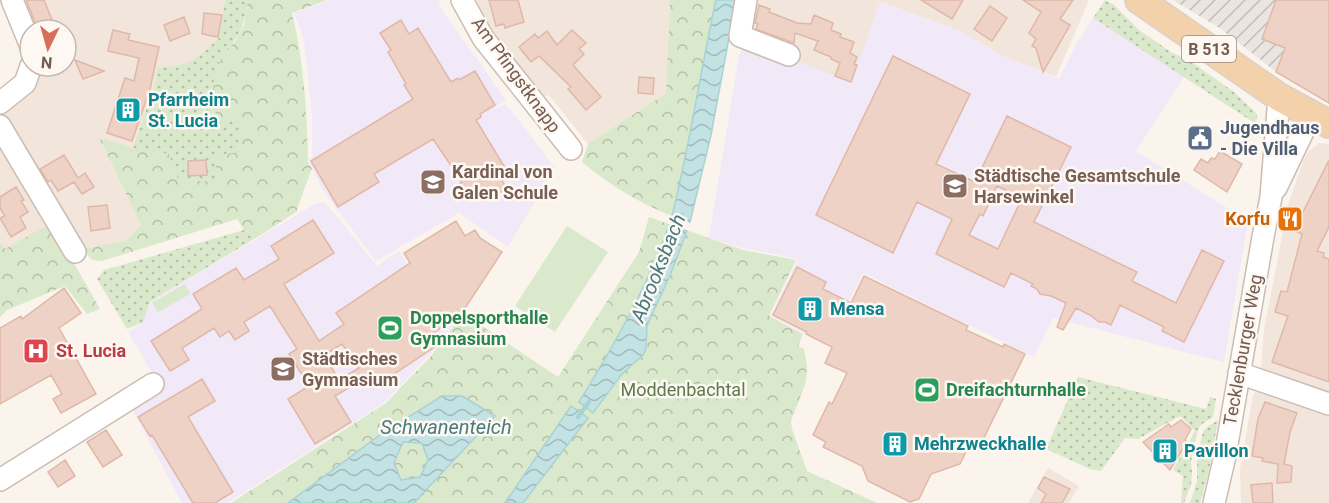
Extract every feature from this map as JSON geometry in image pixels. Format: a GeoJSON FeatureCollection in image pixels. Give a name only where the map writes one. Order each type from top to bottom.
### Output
{"type":"FeatureCollection","features":[{"type":"Feature","properties":{"kind":"main road","name":"B 513"},"geometry":{"type":"LineString","coordinates":[[1139,0],[1280,98],[1320,120]]}},
{"type":"Feature","properties":{"kind":"street"},"geometry":{"type":"LineString","coordinates":[[12,0],[19,18]]}},
{"type":"Feature","properties":{"kind":"street","name":"Am Pfingstknapp"},"geometry":{"type":"LineString","coordinates":[[462,0],[483,38],[571,149]]}},
{"type":"Feature","properties":{"kind":"street"},"geometry":{"type":"LineString","coordinates":[[746,0],[740,36],[789,55]]}},
{"type":"Feature","properties":{"kind":"street"},"geometry":{"type":"LineString","coordinates":[[0,103],[25,83],[27,78]]}},
{"type":"Feature","properties":{"kind":"street","name":"Tecklenburger Weg"},"geometry":{"type":"LineString","coordinates":[[1214,503],[1220,483],[1271,197],[1280,98]]}},
{"type":"Feature","properties":{"kind":"street","name":"Tecklenburger Weg"},"geometry":{"type":"LineString","coordinates":[[1271,197],[1320,120]]}},
{"type":"Feature","properties":{"kind":"street"},"geometry":{"type":"LineString","coordinates":[[0,126],[75,252]]}},
{"type":"Feature","properties":{"kind":"street"},"geometry":{"type":"LineString","coordinates":[[1239,374],[1329,404]]}},
{"type":"Feature","properties":{"kind":"street"},"geometry":{"type":"LineString","coordinates":[[0,480],[153,384]]}},
{"type":"Feature","properties":{"kind":"shaded area"},"geometry":{"type":"Polygon","coordinates":[[[18,0],[225,0],[219,38],[199,56],[184,64],[157,68],[154,86],[133,148],[99,139],[141,225],[126,241],[82,249],[0,119],[0,114],[37,84],[38,78],[78,78],[78,18],[25,18],[18,0]]]}},
{"type":"Feature","properties":{"kind":"shaded area"},"geometry":{"type":"Polygon","coordinates":[[[330,0],[439,0],[440,7],[506,100],[489,112],[506,104],[555,168],[508,247],[459,213],[376,261],[322,189],[308,160],[312,158],[312,115],[304,40],[294,13],[330,0]]]}},
{"type":"Feature","properties":{"kind":"shaded area"},"geometry":{"type":"Polygon","coordinates":[[[477,0],[670,0],[666,93],[588,144],[549,95],[542,97],[487,30],[477,0]]]}},
{"type":"Feature","properties":{"kind":"shaded area"},"geometry":{"type":"Polygon","coordinates":[[[750,0],[1089,0],[1056,77],[1003,56],[960,31],[881,2],[851,83],[743,41],[750,0]]]}},
{"type":"Feature","properties":{"kind":"shaded area"},"geometry":{"type":"Polygon","coordinates":[[[1173,0],[1329,0],[1329,104],[1276,72],[1221,29],[1173,0]]]}},
{"type":"Feature","properties":{"kind":"shaded area","name":"Städtische Gesamtschule Harsewinkel"},"geometry":{"type":"Polygon","coordinates":[[[880,2],[960,31],[1003,56],[1059,79],[1075,46],[1093,18],[1184,77],[1136,151],[1248,221],[1224,362],[1053,318],[1034,357],[863,273],[827,345],[771,316],[798,259],[743,248],[709,238],[739,55],[742,50],[751,45],[851,82],[880,2]]]}},
{"type":"Feature","properties":{"kind":"shaded area"},"geometry":{"type":"Polygon","coordinates":[[[0,137],[51,223],[5,250],[0,242],[0,137]]]}},
{"type":"Feature","properties":{"kind":"shaded area"},"geometry":{"type":"Polygon","coordinates":[[[1319,143],[1329,144],[1329,393],[1261,369],[1264,329],[1284,227],[1281,225],[1304,159],[1309,151],[1319,143]]]}},
{"type":"Feature","properties":{"kind":"shaded area","name":"Städtisches Gymnasium"},"geometry":{"type":"Polygon","coordinates":[[[325,202],[377,266],[399,251],[436,309],[455,322],[433,351],[385,402],[228,503],[182,503],[132,409],[161,388],[128,332],[142,323],[151,302],[315,204],[325,202]]]}},
{"type":"Feature","properties":{"kind":"shaded area"},"geometry":{"type":"Polygon","coordinates":[[[1261,390],[1329,414],[1329,503],[1241,503],[1240,469],[1253,396],[1255,392],[1261,390]]]}},
{"type":"Feature","properties":{"kind":"shaded area"},"geometry":{"type":"Polygon","coordinates":[[[1048,468],[1079,486],[1069,503],[1028,503],[1048,468]]]}},
{"type":"Feature","properties":{"kind":"green space"},"geometry":{"type":"Polygon","coordinates":[[[225,0],[248,0],[241,29],[224,52],[220,118],[241,123],[238,152],[215,181],[178,181],[133,148],[154,86],[157,68],[184,64],[199,56],[219,38],[225,0]]]}},
{"type":"Feature","properties":{"kind":"green space"},"geometry":{"type":"Polygon","coordinates":[[[248,0],[327,0],[292,13],[304,87],[308,163],[312,168],[296,212],[264,233],[244,230],[237,219],[102,261],[92,260],[82,249],[126,241],[141,225],[99,138],[133,148],[169,154],[179,181],[215,181],[217,156],[238,152],[241,124],[220,118],[212,108],[214,75],[224,52],[235,42],[244,25],[248,0]]]}},
{"type":"Feature","properties":{"kind":"green space"},"geometry":{"type":"Polygon","coordinates":[[[670,0],[716,0],[672,216],[625,193],[582,162],[588,144],[666,93],[670,0]]]}},
{"type":"Feature","properties":{"kind":"green space"},"geometry":{"type":"Polygon","coordinates":[[[1105,0],[1113,4],[1139,30],[1171,52],[1193,63],[1234,92],[1257,114],[1256,124],[1093,18],[1105,0]]]}},
{"type":"Feature","properties":{"kind":"green space","name":"Moddenbachtal"},"geometry":{"type":"Polygon","coordinates":[[[649,217],[743,250],[796,260],[769,316],[803,334],[798,346],[804,349],[807,365],[806,382],[791,421],[792,429],[807,471],[877,503],[414,503],[495,416],[381,434],[288,503],[231,503],[386,403],[431,356],[458,320],[470,318],[558,377],[639,252],[649,217]]]}},
{"type":"Feature","properties":{"kind":"green space"},"geometry":{"type":"Polygon","coordinates":[[[51,223],[100,309],[87,314],[65,286],[7,310],[0,317],[0,242],[5,249],[51,223]]]}},
{"type":"Feature","properties":{"kind":"green space"},"geometry":{"type":"Polygon","coordinates":[[[567,226],[608,252],[555,332],[515,306],[567,226]]]}},
{"type":"Feature","properties":{"kind":"green space"},"geometry":{"type":"Polygon","coordinates":[[[244,230],[264,233],[150,302],[143,322],[127,329],[97,279],[104,270],[244,230]]]}},
{"type":"Feature","properties":{"kind":"green space"},"geometry":{"type":"Polygon","coordinates":[[[185,284],[190,294],[158,312],[152,303],[185,284]]]}},
{"type":"Feature","properties":{"kind":"green space"},"geometry":{"type":"Polygon","coordinates":[[[1078,377],[1206,409],[1210,397],[1216,399],[1213,417],[1198,429],[1191,462],[1191,485],[1184,503],[1181,503],[1183,476],[1173,470],[1195,431],[1180,416],[1138,439],[1125,438],[1101,471],[1090,469],[1046,449],[1078,377]]]}},
{"type":"Feature","properties":{"kind":"green space"},"geometry":{"type":"Polygon","coordinates":[[[1218,420],[1209,471],[1200,503],[1190,503],[1197,481],[1197,457],[1203,432],[1218,420]]]}},
{"type":"Feature","properties":{"kind":"green space"},"geometry":{"type":"Polygon","coordinates":[[[403,442],[422,443],[428,460],[421,477],[401,480],[394,463],[403,442]]]}},
{"type":"Feature","properties":{"kind":"water"},"geometry":{"type":"Polygon","coordinates":[[[716,0],[736,0],[711,135],[690,222],[672,216],[716,0]]]}},
{"type":"Feature","properties":{"kind":"water"},"geometry":{"type":"Polygon","coordinates":[[[669,225],[687,231],[647,326],[644,354],[621,375],[593,413],[579,402],[629,316],[651,271],[669,225]]]}},
{"type":"Feature","properties":{"kind":"water","name":"Schwanenteich"},"geometry":{"type":"Polygon","coordinates":[[[442,396],[462,396],[495,416],[414,503],[288,503],[381,434],[442,396]],[[403,442],[394,463],[401,480],[420,477],[428,460],[422,443],[403,442]]]}},
{"type":"Feature","properties":{"kind":"water"},"geometry":{"type":"Polygon","coordinates":[[[571,406],[588,418],[523,503],[505,503],[571,406]]]}},
{"type":"Feature","properties":{"kind":"building"},"geometry":{"type":"Polygon","coordinates":[[[26,0],[44,0],[51,18],[33,18],[26,0]]]}},
{"type":"Feature","properties":{"kind":"building"},"geometry":{"type":"Polygon","coordinates":[[[489,0],[518,0],[524,22],[505,28],[504,24],[496,26],[489,0]]]}},
{"type":"Feature","properties":{"kind":"building"},"geometry":{"type":"Polygon","coordinates":[[[921,0],[963,0],[952,19],[921,0]]]}},
{"type":"Feature","properties":{"kind":"building"},"geometry":{"type":"Polygon","coordinates":[[[1023,0],[1073,0],[1060,19],[1070,25],[1043,72],[1036,48],[1032,46],[1036,39],[1029,33],[1041,12],[1023,0]]]}},
{"type":"Feature","properties":{"kind":"building"},"geometry":{"type":"Polygon","coordinates":[[[1276,0],[1329,0],[1329,103],[1276,72],[1285,48],[1262,39],[1276,0]]]}},
{"type":"Feature","properties":{"kind":"building"},"geometry":{"type":"Polygon","coordinates":[[[759,5],[770,9],[769,12],[797,23],[811,24],[814,15],[833,23],[831,30],[841,34],[840,37],[854,42],[850,53],[857,57],[854,64],[857,65],[851,82],[835,76],[840,63],[814,50],[818,41],[795,33],[794,43],[756,29],[759,5]]]}},
{"type":"Feature","properties":{"kind":"building"},"geometry":{"type":"Polygon","coordinates":[[[990,6],[1007,18],[992,41],[974,29],[990,6]]]}},
{"type":"Feature","properties":{"kind":"building"},"geometry":{"type":"Polygon","coordinates":[[[204,13],[222,15],[218,37],[202,34],[204,13]]]}},
{"type":"Feature","properties":{"kind":"building"},"geometry":{"type":"Polygon","coordinates":[[[184,17],[190,33],[170,41],[164,25],[184,17]]]}},
{"type":"Feature","properties":{"kind":"building"},"geometry":{"type":"Polygon","coordinates":[[[401,20],[409,34],[418,28],[451,82],[475,71],[495,105],[480,114],[481,117],[476,120],[510,176],[502,181],[507,188],[491,198],[485,190],[470,200],[460,183],[462,182],[433,139],[374,174],[379,182],[338,207],[311,161],[413,99],[388,52],[391,50],[380,33],[401,20]]]}},
{"type":"Feature","properties":{"kind":"building"},"geometry":{"type":"Polygon","coordinates":[[[113,30],[130,34],[128,40],[159,47],[150,89],[132,141],[107,133],[125,78],[134,81],[139,58],[108,51],[113,30]]]}},
{"type":"Feature","properties":{"kind":"building"},"geometry":{"type":"Polygon","coordinates":[[[572,30],[586,43],[579,49],[584,54],[573,65],[601,97],[586,110],[568,89],[571,87],[539,56],[531,62],[519,47],[535,34],[538,38],[547,31],[557,45],[572,30]]]}},
{"type":"Feature","properties":{"kind":"building"},"geometry":{"type":"Polygon","coordinates":[[[893,56],[970,94],[936,164],[975,182],[1007,116],[1071,147],[1034,222],[1137,272],[1132,281],[1176,303],[1202,250],[1224,261],[1184,342],[1162,331],[1164,327],[1120,305],[1111,325],[1099,322],[1076,308],[1063,330],[1057,327],[1066,303],[1040,294],[1031,286],[1033,284],[1011,273],[1004,287],[936,254],[952,219],[917,202],[893,253],[816,215],[893,56]],[[997,186],[983,216],[980,214],[969,235],[998,249],[1022,198],[997,186]]]}},
{"type":"Feature","properties":{"kind":"building"},"geometry":{"type":"Polygon","coordinates":[[[78,61],[104,71],[83,79],[78,61]]]}},
{"type":"Feature","properties":{"kind":"building"},"geometry":{"type":"Polygon","coordinates":[[[639,77],[654,78],[653,94],[638,93],[639,77]]]}},
{"type":"Feature","properties":{"kind":"building"},"geometry":{"type":"Polygon","coordinates":[[[1220,151],[1242,164],[1227,192],[1194,170],[1201,159],[1208,163],[1211,158],[1215,159],[1220,151]]]}},
{"type":"Feature","properties":{"kind":"building"},"geometry":{"type":"Polygon","coordinates":[[[64,155],[78,178],[85,173],[94,187],[82,194],[74,182],[58,191],[51,180],[48,182],[40,169],[64,155]]]}},
{"type":"Feature","properties":{"kind":"building"},"geometry":{"type":"Polygon","coordinates":[[[206,160],[207,175],[188,176],[188,161],[206,160]]]}},
{"type":"Feature","properties":{"kind":"building"},"geometry":{"type":"Polygon","coordinates":[[[1329,160],[1329,227],[1317,251],[1324,253],[1323,257],[1329,259],[1329,382],[1272,362],[1288,316],[1275,312],[1281,291],[1287,292],[1302,234],[1283,225],[1290,211],[1301,216],[1329,160]]]}},
{"type":"Feature","properties":{"kind":"building"},"geometry":{"type":"Polygon","coordinates":[[[16,187],[28,212],[20,217],[26,228],[11,237],[0,218],[5,216],[0,208],[0,197],[16,187]]]}},
{"type":"Feature","properties":{"kind":"building"},"geometry":{"type":"Polygon","coordinates":[[[107,205],[110,228],[91,231],[88,207],[107,205]]]}},
{"type":"Feature","properties":{"kind":"building"},"geometry":{"type":"Polygon","coordinates":[[[313,220],[334,253],[284,284],[319,341],[344,324],[336,313],[410,263],[404,253],[456,221],[465,236],[475,230],[480,238],[502,252],[456,322],[453,320],[429,336],[436,346],[373,388],[365,378],[335,396],[351,422],[315,444],[288,399],[309,386],[289,354],[297,349],[270,306],[244,322],[249,331],[235,340],[229,331],[220,337],[214,328],[182,348],[189,360],[170,371],[151,341],[202,309],[193,294],[236,268],[244,280],[279,259],[271,246],[313,220]],[[342,344],[324,355],[339,380],[359,368],[342,344]]]}},
{"type":"Feature","properties":{"kind":"building"},"geometry":{"type":"Polygon","coordinates":[[[797,267],[826,282],[823,289],[851,303],[864,276],[968,326],[966,330],[1003,347],[1004,344],[1025,354],[978,450],[969,446],[960,464],[931,474],[919,499],[910,502],[868,481],[862,466],[823,447],[826,442],[813,435],[829,402],[832,404],[847,373],[825,363],[832,347],[773,315],[797,267]]]}},
{"type":"Feature","properties":{"kind":"building","name":"St. Lucia"},"geometry":{"type":"Polygon","coordinates":[[[64,288],[81,313],[59,328],[96,394],[61,413],[53,399],[62,394],[51,375],[0,404],[0,328],[21,316],[22,319],[64,288]]]}},
{"type":"Feature","properties":{"kind":"building"},"geometry":{"type":"Polygon","coordinates":[[[202,379],[215,401],[188,417],[233,492],[215,503],[193,503],[152,435],[150,436],[138,417],[202,379]]]}},
{"type":"Feature","properties":{"kind":"building"},"geometry":{"type":"Polygon","coordinates":[[[1265,402],[1297,413],[1290,432],[1284,464],[1292,466],[1291,482],[1277,483],[1278,464],[1262,461],[1263,458],[1252,456],[1258,419],[1265,402]]]}},
{"type":"Feature","properties":{"kind":"building"},"geometry":{"type":"Polygon","coordinates":[[[1181,420],[1191,429],[1185,440],[1187,442],[1170,470],[1143,442],[1169,424],[1171,427],[1181,420]]]}},
{"type":"Feature","properties":{"kind":"building"},"geometry":{"type":"Polygon","coordinates":[[[106,430],[122,455],[103,467],[87,442],[106,430]]]}},
{"type":"Feature","properties":{"kind":"building"},"geometry":{"type":"Polygon","coordinates":[[[65,460],[75,476],[58,487],[48,472],[65,460]]]}},
{"type":"Feature","properties":{"kind":"building"},"geometry":{"type":"Polygon","coordinates":[[[1044,477],[1070,489],[1062,503],[1041,503],[1046,494],[1038,488],[1044,477]]]}},
{"type":"Feature","properties":{"kind":"building"},"geometry":{"type":"Polygon","coordinates":[[[1272,483],[1273,503],[1253,503],[1251,485],[1272,483]]]}},
{"type":"Feature","properties":{"kind":"waterway","name":"Abrooksbach"},"geometry":{"type":"LineString","coordinates":[[676,232],[682,215]]}},
{"type":"Feature","properties":{"kind":"waterway","name":"Abrooksbach"},"geometry":{"type":"LineString","coordinates":[[578,417],[589,402]]}},
{"type":"Feature","properties":{"kind":"place","name":"Pfarrheim St. Lucia"},"geometry":{"type":"Point","coordinates":[128,110]}},
{"type":"Feature","properties":{"kind":"place","name":"Jugendhaus - Die Villa"},"geometry":{"type":"Point","coordinates":[1200,138]}},
{"type":"Feature","properties":{"kind":"place","name":"Kardinal von Galen Schule"},"geometry":{"type":"Point","coordinates":[433,182]}},
{"type":"Feature","properties":{"kind":"place","name":"Städtische Gesamtschule Harsewinkel"},"geometry":{"type":"Point","coordinates":[955,186]}},
{"type":"Feature","properties":{"kind":"place","name":"Korfu"},"geometry":{"type":"Point","coordinates":[1290,219]}},
{"type":"Feature","properties":{"kind":"place","name":"Mensa"},"geometry":{"type":"Point","coordinates":[810,309]}},
{"type":"Feature","properties":{"kind":"place","name":"Doppelsporthalle Gymnasium"},"geometry":{"type":"Point","coordinates":[390,328]}},
{"type":"Feature","properties":{"kind":"place","name":"St. Lucia"},"geometry":{"type":"Point","coordinates":[36,351]}},
{"type":"Feature","properties":{"kind":"place","name":"Städtisches Gymnasium"},"geometry":{"type":"Point","coordinates":[283,369]}},
{"type":"Feature","properties":{"kind":"place","name":"Dreifachturnhalle"},"geometry":{"type":"Point","coordinates":[927,390]}},
{"type":"Feature","properties":{"kind":"place","name":"Mehrzweckhalle"},"geometry":{"type":"Point","coordinates":[895,444]}},
{"type":"Feature","properties":{"kind":"place","name":"Pavillon"},"geometry":{"type":"Point","coordinates":[1165,451]}}]}
